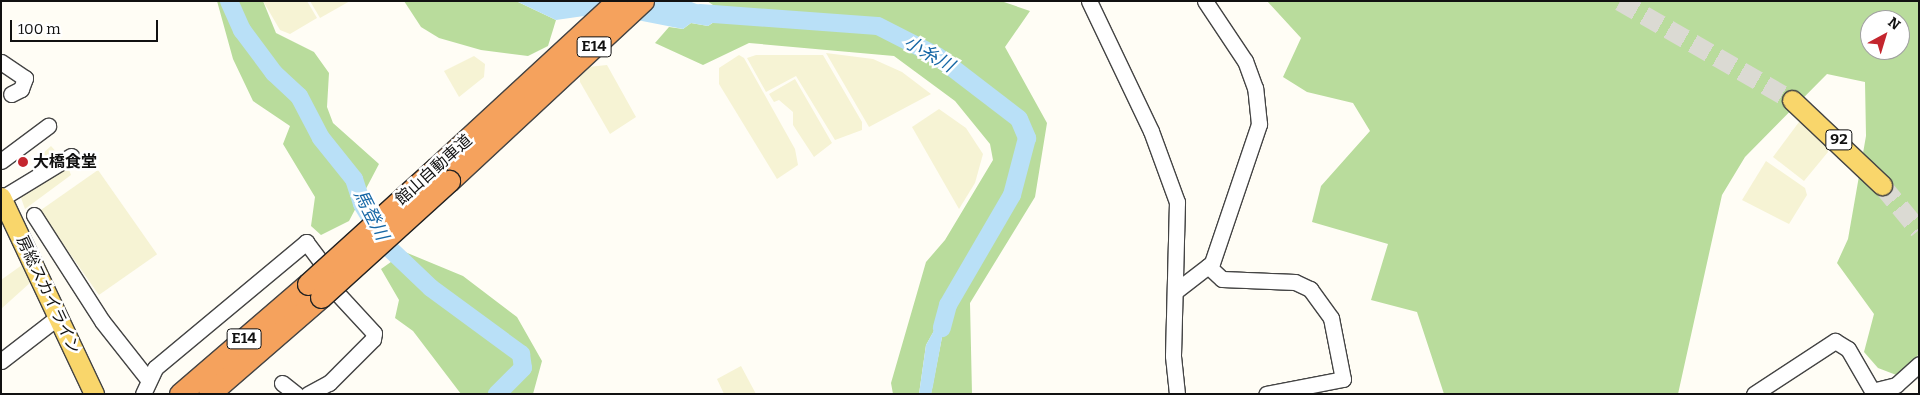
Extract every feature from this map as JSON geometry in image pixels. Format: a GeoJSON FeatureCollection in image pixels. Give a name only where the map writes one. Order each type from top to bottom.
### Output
{"type":"FeatureCollection","features":[{"type":"Feature","properties":{"kind":"highway","name":"館山自動車道"},"geometry":{"type":"LineString","coordinates":[[538,86],[617,1]]}},
{"type":"Feature","properties":{"kind":"highway","name":"館山自動車道"},"geometry":{"type":"LineString","coordinates":[[209,394],[322,291],[442,175],[538,86],[643,1]]}},
{"type":"Feature","properties":{"kind":"highway","name":"館山自動車道"},"geometry":{"type":"LineString","coordinates":[[180,394],[322,291]]}},
{"type":"Feature","properties":{"kind":"main road","name":"92"},"geometry":{"type":"LineString","coordinates":[[1792,100],[1882,184]]}},
{"type":"Feature","properties":{"kind":"main road","name":"房総スカイライン"},"geometry":{"type":"LineString","coordinates":[[2,197],[94,394]]}},
{"type":"Feature","properties":{"kind":"street"},"geometry":{"type":"LineString","coordinates":[[1089,1],[1151,131],[1177,202],[1177,290],[1173,356],[1177,394]]}},
{"type":"Feature","properties":{"kind":"street"},"geometry":{"type":"LineString","coordinates":[[1177,290],[1208,266],[1255,143],[1259,108],[1245,61],[1205,1]]}},
{"type":"Feature","properties":{"kind":"street"},"geometry":{"type":"LineString","coordinates":[[1,62],[25,78],[21,89],[11,94]]}},
{"type":"Feature","properties":{"kind":"street"},"geometry":{"type":"LineString","coordinates":[[1,161],[48,126]]}},
{"type":"Feature","properties":{"kind":"street"},"geometry":{"type":"LineString","coordinates":[[2,197],[71,156]]}},
{"type":"Feature","properties":{"kind":"street"},"geometry":{"type":"LineString","coordinates":[[34,215],[102,321],[147,378]]}},
{"type":"Feature","properties":{"kind":"street"},"geometry":{"type":"LineString","coordinates":[[143,394],[147,378],[306,242],[319,259]]}},
{"type":"Feature","properties":{"kind":"street"},"geometry":{"type":"LineString","coordinates":[[1208,266],[1222,280],[1295,282],[1310,289],[1331,318],[1343,378],[1266,394]]}},
{"type":"Feature","properties":{"kind":"street"},"geometry":{"type":"LineString","coordinates":[[308,394],[329,383],[373,339],[374,333],[322,291]]}},
{"type":"Feature","properties":{"kind":"street"},"geometry":{"type":"LineString","coordinates":[[1,361],[58,317]]}},
{"type":"Feature","properties":{"kind":"street"},"geometry":{"type":"LineString","coordinates":[[1754,394],[1834,341],[1848,349],[1873,392],[1896,385],[1919,364]]}},
{"type":"Feature","properties":{"kind":"street"},"geometry":{"type":"LineString","coordinates":[[282,382],[296,394]]}},
{"type":"Feature","properties":{"kind":"shaded area"},"geometry":{"type":"Polygon","coordinates":[[[263,1],[307,1],[317,18],[290,34],[280,30],[263,1]]]}},
{"type":"Feature","properties":{"kind":"shaded area"},"geometry":{"type":"Polygon","coordinates":[[[310,1],[350,1],[320,18],[310,1]]]}},
{"type":"Feature","properties":{"kind":"shaded area"},"geometry":{"type":"Polygon","coordinates":[[[826,53],[873,59],[902,72],[931,94],[869,127],[826,53]]]}},
{"type":"Feature","properties":{"kind":"shaded area"},"geometry":{"type":"Polygon","coordinates":[[[739,55],[744,58],[795,149],[798,165],[777,179],[719,84],[719,68],[739,55]]]}},
{"type":"Feature","properties":{"kind":"shaded area"},"geometry":{"type":"Polygon","coordinates":[[[756,55],[823,55],[862,122],[862,130],[835,140],[796,76],[766,92],[747,58],[756,55]]]}},
{"type":"Feature","properties":{"kind":"shaded area"},"geometry":{"type":"Polygon","coordinates":[[[474,56],[485,64],[484,77],[459,97],[444,71],[474,56]]]}},
{"type":"Feature","properties":{"kind":"shaded area"},"geometry":{"type":"Polygon","coordinates":[[[607,65],[636,117],[610,134],[580,82],[580,74],[588,67],[607,65]]]}},
{"type":"Feature","properties":{"kind":"shaded area"},"geometry":{"type":"Polygon","coordinates":[[[795,79],[832,143],[814,157],[793,125],[793,112],[779,100],[774,102],[769,94],[795,79]]]}},
{"type":"Feature","properties":{"kind":"shaded area"},"geometry":{"type":"Polygon","coordinates":[[[939,109],[966,128],[983,154],[975,183],[959,209],[912,127],[939,109]]]}},
{"type":"Feature","properties":{"kind":"shaded area"},"geometry":{"type":"Polygon","coordinates":[[[1799,122],[1826,143],[1828,152],[1804,181],[1773,157],[1799,122]]]}},
{"type":"Feature","properties":{"kind":"shaded area"},"geometry":{"type":"Polygon","coordinates":[[[51,146],[61,157],[50,167],[40,156],[51,146]]]}},
{"type":"Feature","properties":{"kind":"shaded area"},"geometry":{"type":"Polygon","coordinates":[[[1766,161],[1805,188],[1807,195],[1789,224],[1742,200],[1766,161]]]}},
{"type":"Feature","properties":{"kind":"shaded area"},"geometry":{"type":"Polygon","coordinates":[[[67,164],[71,175],[25,209],[20,195],[67,164]]]}},
{"type":"Feature","properties":{"kind":"shaded area"},"geometry":{"type":"Polygon","coordinates":[[[98,170],[157,254],[99,295],[40,211],[98,170]]]}},
{"type":"Feature","properties":{"kind":"shaded area"},"geometry":{"type":"Polygon","coordinates":[[[22,265],[31,282],[1,309],[1,280],[22,265]]]}},
{"type":"Feature","properties":{"kind":"shaded area"},"geometry":{"type":"Polygon","coordinates":[[[741,366],[756,394],[724,394],[717,379],[741,366]]]}},
{"type":"Feature","properties":{"kind":"green space"},"geometry":{"type":"Polygon","coordinates":[[[217,1],[263,1],[276,33],[314,52],[329,73],[327,107],[333,123],[379,164],[349,221],[321,235],[311,226],[315,197],[283,144],[290,126],[253,101],[233,59],[217,1]]]}},
{"type":"Feature","properties":{"kind":"green space"},"geometry":{"type":"Polygon","coordinates":[[[404,1],[516,1],[556,20],[548,46],[528,56],[481,50],[439,38],[421,27],[404,1]]]}},
{"type":"Feature","properties":{"kind":"green space"},"geometry":{"type":"Polygon","coordinates":[[[707,1],[1001,1],[1030,11],[1005,47],[1047,123],[1035,197],[970,303],[972,394],[931,394],[948,306],[926,345],[919,394],[893,394],[891,383],[926,262],[945,240],[993,160],[990,144],[955,101],[894,56],[749,43],[703,65],[655,43],[669,27],[683,29],[691,23],[708,26],[717,20],[722,11],[707,1]]]}},
{"type":"Feature","properties":{"kind":"green space"},"geometry":{"type":"Polygon","coordinates":[[[1267,1],[1919,1],[1919,354],[1899,376],[1878,368],[1864,352],[1874,314],[1837,263],[1848,239],[1866,136],[1865,82],[1827,74],[1745,157],[1722,195],[1678,394],[1444,394],[1417,312],[1371,300],[1388,244],[1312,222],[1321,186],[1370,131],[1353,103],[1307,92],[1283,77],[1301,38],[1267,1]]]}},
{"type":"Feature","properties":{"kind":"green space"},"geometry":{"type":"Polygon","coordinates":[[[405,252],[463,276],[517,317],[542,361],[533,394],[461,394],[413,331],[395,318],[399,300],[381,269],[405,252]]]}},
{"type":"Feature","properties":{"kind":"water"},"geometry":{"type":"Polygon","coordinates":[[[516,1],[606,1],[591,15],[556,20],[516,1]]]}},
{"type":"Feature","properties":{"kind":"water"},"geometry":{"type":"Polygon","coordinates":[[[656,1],[689,1],[724,15],[708,26],[691,23],[683,29],[637,20],[656,1]]]}},
{"type":"Feature","properties":{"kind":"water"},"geometry":{"type":"Polygon","coordinates":[[[948,305],[931,394],[919,394],[926,345],[948,305]]]}},
{"type":"Feature","properties":{"kind":"waterway","name":"馬登川"},"geometry":{"type":"LineString","coordinates":[[229,1],[242,30],[274,73],[299,96],[321,138],[354,179],[362,204],[389,248],[431,288],[521,354],[523,368],[497,394]]}},
{"type":"Feature","properties":{"kind":"waterway","name":"小糸川"},"geometry":{"type":"LineString","coordinates":[[700,13],[878,26],[937,56],[1019,119],[1027,138],[1012,195],[948,305],[942,328]]}},
{"type":"Feature","properties":{"kind":"tunnel"},"geometry":{"type":"LineString","coordinates":[[1620,1],[1792,100]]}},
{"type":"Feature","properties":{"kind":"tunnel"},"geometry":{"type":"LineString","coordinates":[[1882,185],[1919,230]]}},
{"type":"Feature","properties":{"kind":"place","name":"大橋食堂"},"geometry":{"type":"Point","coordinates":[23,162]}}]}
